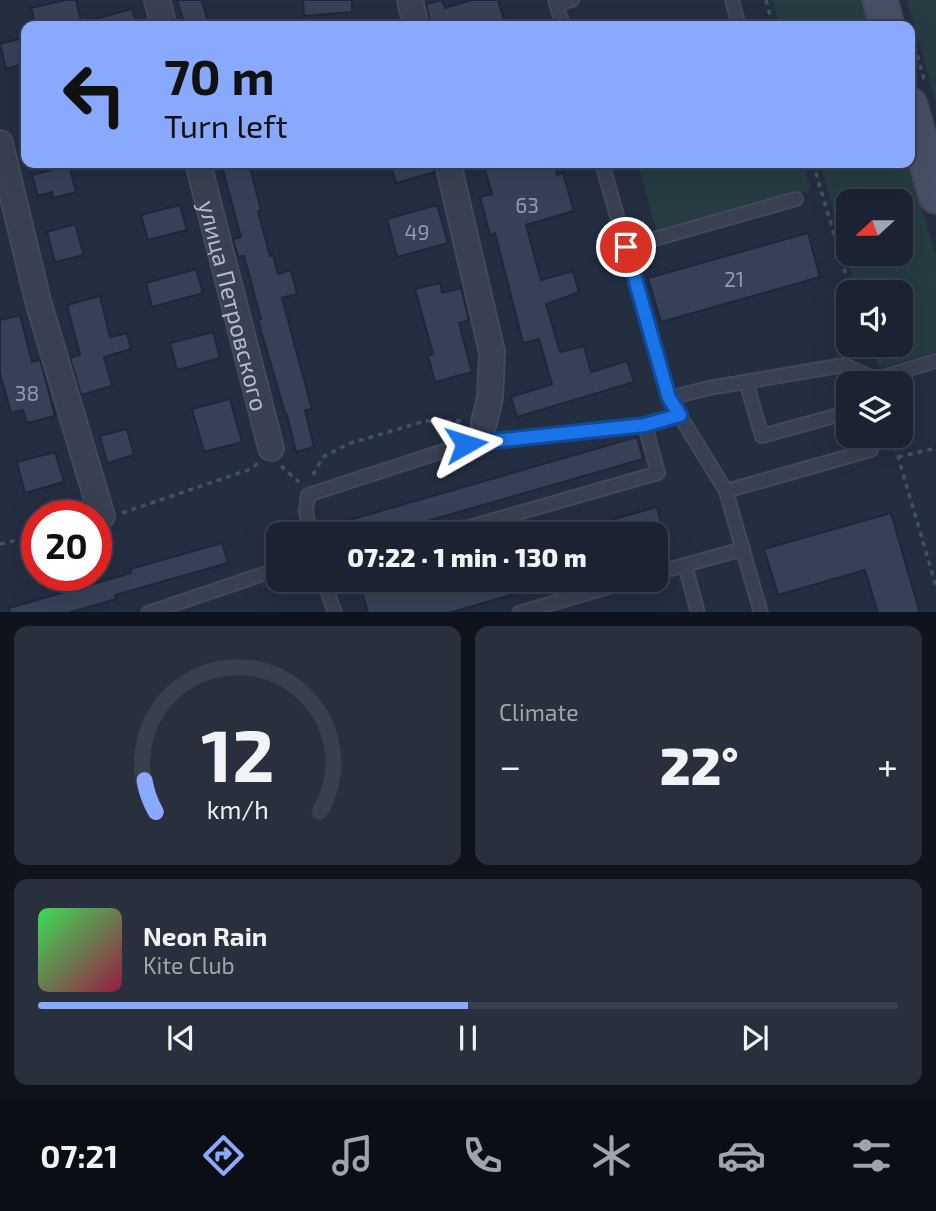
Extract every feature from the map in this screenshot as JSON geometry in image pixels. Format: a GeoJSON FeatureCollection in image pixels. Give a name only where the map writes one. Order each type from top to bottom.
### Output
{"type":"FeatureCollection","features":[{"type":"Feature","properties":{"kind":"main road"},"geometry":{"type":"LineString","coordinates":[[880,0],[886,21]]}},
{"type":"Feature","properties":{"kind":"main road"},"geometry":{"type":"LineString","coordinates":[[920,111],[936,196]]}},
{"type":"Feature","properties":{"kind":"street"},"geometry":{"type":"LineString","coordinates":[[157,0],[163,21]]}},
{"type":"Feature","properties":{"kind":"street"},"geometry":{"type":"LineString","coordinates":[[410,0],[415,21]]}},
{"type":"Feature","properties":{"kind":"street"},"geometry":{"type":"LineString","coordinates":[[0,143],[38,301],[97,500]]}},
{"type":"Feature","properties":{"kind":"street","name":"улица Петровского"},"geometry":{"type":"LineString","coordinates":[[199,168],[271,448]]}},
{"type":"Feature","properties":{"kind":"street"},"geometry":{"type":"LineString","coordinates":[[449,168],[492,352],[490,398],[484,423]]}},
{"type":"Feature","properties":{"kind":"lane"},"geometry":{"type":"LineString","coordinates":[[562,21],[556,2],[572,0]]}},
{"type":"Feature","properties":{"kind":"lane"},"geometry":{"type":"LineString","coordinates":[[732,0],[738,21]]}},
{"type":"Feature","properties":{"kind":"lane"},"geometry":{"type":"LineString","coordinates":[[603,168],[669,398],[726,491],[761,612]]}},
{"type":"Feature","properties":{"kind":"lane"},"geometry":{"type":"LineString","coordinates":[[626,247],[796,199]]}},
{"type":"Feature","properties":{"kind":"lane"},"geometry":{"type":"LineString","coordinates":[[905,371],[936,361]]}},
{"type":"Feature","properties":{"kind":"lane"},"geometry":{"type":"LineString","coordinates":[[669,398],[844,365],[855,371]]}},
{"type":"Feature","properties":{"kind":"lane"},"geometry":{"type":"LineString","coordinates":[[746,382],[762,436],[836,416]]}},
{"type":"Feature","properties":{"kind":"lane"},"geometry":{"type":"LineString","coordinates":[[308,522],[306,510],[309,495],[466,444],[645,425],[680,415]]}},
{"type":"Feature","properties":{"kind":"lane"},"geometry":{"type":"LineString","coordinates":[[487,522],[658,473],[645,425]]}},
{"type":"Feature","properties":{"kind":"lane"},"geometry":{"type":"LineString","coordinates":[[726,491],[871,450]]}},
{"type":"Feature","properties":{"kind":"lane"},"geometry":{"type":"LineString","coordinates":[[668,570],[743,548]]}},
{"type":"Feature","properties":{"kind":"lane"},"geometry":{"type":"LineString","coordinates":[[685,565],[698,612]]}},
{"type":"Feature","properties":{"kind":"lane"},"geometry":{"type":"LineString","coordinates":[[148,612],[266,573]]}},
{"type":"Feature","properties":{"kind":"lane"},"geometry":{"type":"LineString","coordinates":[[328,592],[335,612]]}},
{"type":"Feature","properties":{"kind":"lane"},"geometry":{"type":"LineString","coordinates":[[519,612],[590,592]]}},
{"type":"Feature","properties":{"kind":"path"},"geometry":{"type":"LineString","coordinates":[[766,0],[772,21]]}},
{"type":"Feature","properties":{"kind":"path"},"geometry":{"type":"LineString","coordinates":[[915,71],[920,111]]}},
{"type":"Feature","properties":{"kind":"path"},"geometry":{"type":"LineString","coordinates":[[814,168],[847,280]]}},
{"type":"Feature","properties":{"kind":"path"},"geometry":{"type":"LineString","coordinates":[[309,495],[314,472],[323,457],[348,444],[425,421],[453,419],[484,423]]}},
{"type":"Feature","properties":{"kind":"path"},"geometry":{"type":"LineString","coordinates":[[112,515],[129,512],[251,469],[264,459],[271,448]]}},
{"type":"Feature","properties":{"kind":"path"},"geometry":{"type":"LineString","coordinates":[[271,448],[278,463],[294,476],[309,495]]}},
{"type":"Feature","properties":{"kind":"path"},"geometry":{"type":"LineString","coordinates":[[895,448],[936,586]]}},
{"type":"Feature","properties":{"kind":"path"},"geometry":{"type":"LineString","coordinates":[[898,457],[936,448]]}},
{"type":"Feature","properties":{"kind":"path"},"geometry":{"type":"LineString","coordinates":[[0,544],[21,539]]}},
{"type":"Feature","properties":{"kind":"green space"},"geometry":{"type":"Polygon","coordinates":[[[772,0],[862,0],[868,21],[778,21],[772,0]]]}},
{"type":"Feature","properties":{"kind":"green space"},"geometry":{"type":"Polygon","coordinates":[[[907,0],[936,0],[936,103],[915,21],[907,0]]]}},
{"type":"Feature","properties":{"kind":"green space"},"geometry":{"type":"Polygon","coordinates":[[[639,168],[804,168],[811,190],[657,233],[639,168]]]}},
{"type":"Feature","properties":{"kind":"green space"},"geometry":{"type":"Polygon","coordinates":[[[821,168],[910,168],[936,256],[936,352],[879,368],[876,357],[913,357],[913,280],[854,280],[850,266],[914,266],[914,189],[836,189],[836,219],[821,168]]]}},
{"type":"Feature","properties":{"kind":"building"},"geometry":{"type":"Polygon","coordinates":[[[76,0],[81,21],[35,21],[31,8],[76,0]]]}},
{"type":"Feature","properties":{"kind":"building"},"geometry":{"type":"Polygon","coordinates":[[[177,0],[202,0],[208,21],[183,21],[177,0]]]}},
{"type":"Feature","properties":{"kind":"building"},"geometry":{"type":"Polygon","coordinates":[[[303,0],[352,0],[352,12],[304,16],[303,0]]]}},
{"type":"Feature","properties":{"kind":"building"},"geometry":{"type":"Polygon","coordinates":[[[442,0],[445,8],[472,0],[498,0],[504,21],[430,21],[426,4],[442,0]]]}},
{"type":"Feature","properties":{"kind":"building"},"geometry":{"type":"Polygon","coordinates":[[[132,9],[136,21],[87,21],[132,9]]]}},
{"type":"Feature","properties":{"kind":"building"},"geometry":{"type":"Polygon","coordinates":[[[21,38],[21,64],[6,69],[0,44],[21,38]]]}},
{"type":"Feature","properties":{"kind":"building"},"geometry":{"type":"Polygon","coordinates":[[[58,168],[70,168],[76,192],[53,198],[52,192],[38,196],[32,175],[58,168]]]}},
{"type":"Feature","properties":{"kind":"building"},"geometry":{"type":"Polygon","coordinates":[[[222,168],[250,168],[270,256],[273,255],[278,274],[291,270],[297,294],[282,298],[312,409],[305,410],[314,447],[296,452],[258,320],[261,319],[244,256],[238,257],[233,239],[241,237],[222,168]]]}},
{"type":"Feature","properties":{"kind":"building"},"geometry":{"type":"Polygon","coordinates":[[[392,168],[435,168],[435,172],[396,183],[392,168]]]}},
{"type":"Feature","properties":{"kind":"building"},"geometry":{"type":"Polygon","coordinates":[[[484,168],[556,168],[557,175],[563,173],[574,211],[526,225],[541,280],[573,271],[579,292],[546,304],[560,352],[584,346],[591,372],[627,361],[634,382],[517,417],[511,397],[552,384],[539,339],[523,343],[495,233],[490,235],[480,197],[492,194],[484,168]]]}},
{"type":"Feature","properties":{"kind":"building"},"geometry":{"type":"Polygon","coordinates":[[[180,205],[187,230],[148,240],[141,215],[180,205]]]}},
{"type":"Feature","properties":{"kind":"building"},"geometry":{"type":"Polygon","coordinates":[[[437,205],[448,243],[397,257],[387,219],[437,205]]]}},
{"type":"Feature","properties":{"kind":"building"},"geometry":{"type":"Polygon","coordinates":[[[75,224],[84,255],[55,262],[47,232],[75,224]]]}},
{"type":"Feature","properties":{"kind":"building"},"geometry":{"type":"Polygon","coordinates":[[[808,233],[820,277],[661,322],[648,278],[808,233]]]}},
{"type":"Feature","properties":{"kind":"building"},"geometry":{"type":"Polygon","coordinates":[[[196,269],[203,293],[152,307],[146,283],[196,269]]]}},
{"type":"Feature","properties":{"kind":"building"},"geometry":{"type":"Polygon","coordinates":[[[440,283],[442,293],[461,288],[469,320],[459,323],[472,372],[435,382],[428,356],[433,354],[415,289],[440,283]]]}},
{"type":"Feature","properties":{"kind":"building"},"geometry":{"type":"Polygon","coordinates":[[[100,296],[110,337],[127,333],[131,349],[104,357],[112,386],[81,395],[70,358],[80,355],[67,305],[100,296]]]}},
{"type":"Feature","properties":{"kind":"building"},"geometry":{"type":"Polygon","coordinates":[[[20,315],[32,362],[40,360],[55,416],[27,423],[23,410],[11,413],[0,374],[0,320],[20,315]]]}},
{"type":"Feature","properties":{"kind":"building"},"geometry":{"type":"Polygon","coordinates":[[[213,332],[220,358],[177,370],[170,343],[213,332]]]}},
{"type":"Feature","properties":{"kind":"building"},"geometry":{"type":"Polygon","coordinates":[[[230,399],[242,442],[204,452],[192,409],[230,399]]]}},
{"type":"Feature","properties":{"kind":"building"},"geometry":{"type":"Polygon","coordinates":[[[127,429],[134,455],[107,463],[100,436],[127,429]]]}},
{"type":"Feature","properties":{"kind":"building"},"geometry":{"type":"Polygon","coordinates":[[[637,437],[643,459],[424,522],[342,522],[637,437]]]}},
{"type":"Feature","properties":{"kind":"building"},"geometry":{"type":"Polygon","coordinates":[[[55,452],[64,482],[25,493],[17,462],[55,452]]]}},
{"type":"Feature","properties":{"kind":"building"},"geometry":{"type":"Polygon","coordinates":[[[657,507],[661,522],[604,522],[657,507]]]}},
{"type":"Feature","properties":{"kind":"building"},"geometry":{"type":"Polygon","coordinates":[[[891,513],[920,612],[878,612],[865,570],[778,595],[764,549],[891,513]]]}},
{"type":"Feature","properties":{"kind":"building"},"geometry":{"type":"Polygon","coordinates":[[[222,543],[228,563],[115,595],[116,599],[71,612],[10,612],[9,608],[68,591],[112,591],[112,578],[131,573],[130,569],[222,543]]]}},
{"type":"Feature","properties":{"kind":"building"},"geometry":{"type":"Polygon","coordinates":[[[362,592],[521,592],[452,612],[368,612],[362,592]]]}},
{"type":"Feature","properties":{"kind":"route"},"geometry":{"type":"LineString","coordinates":[[466,444],[645,425],[680,415],[669,398],[626,247]]}}]}
